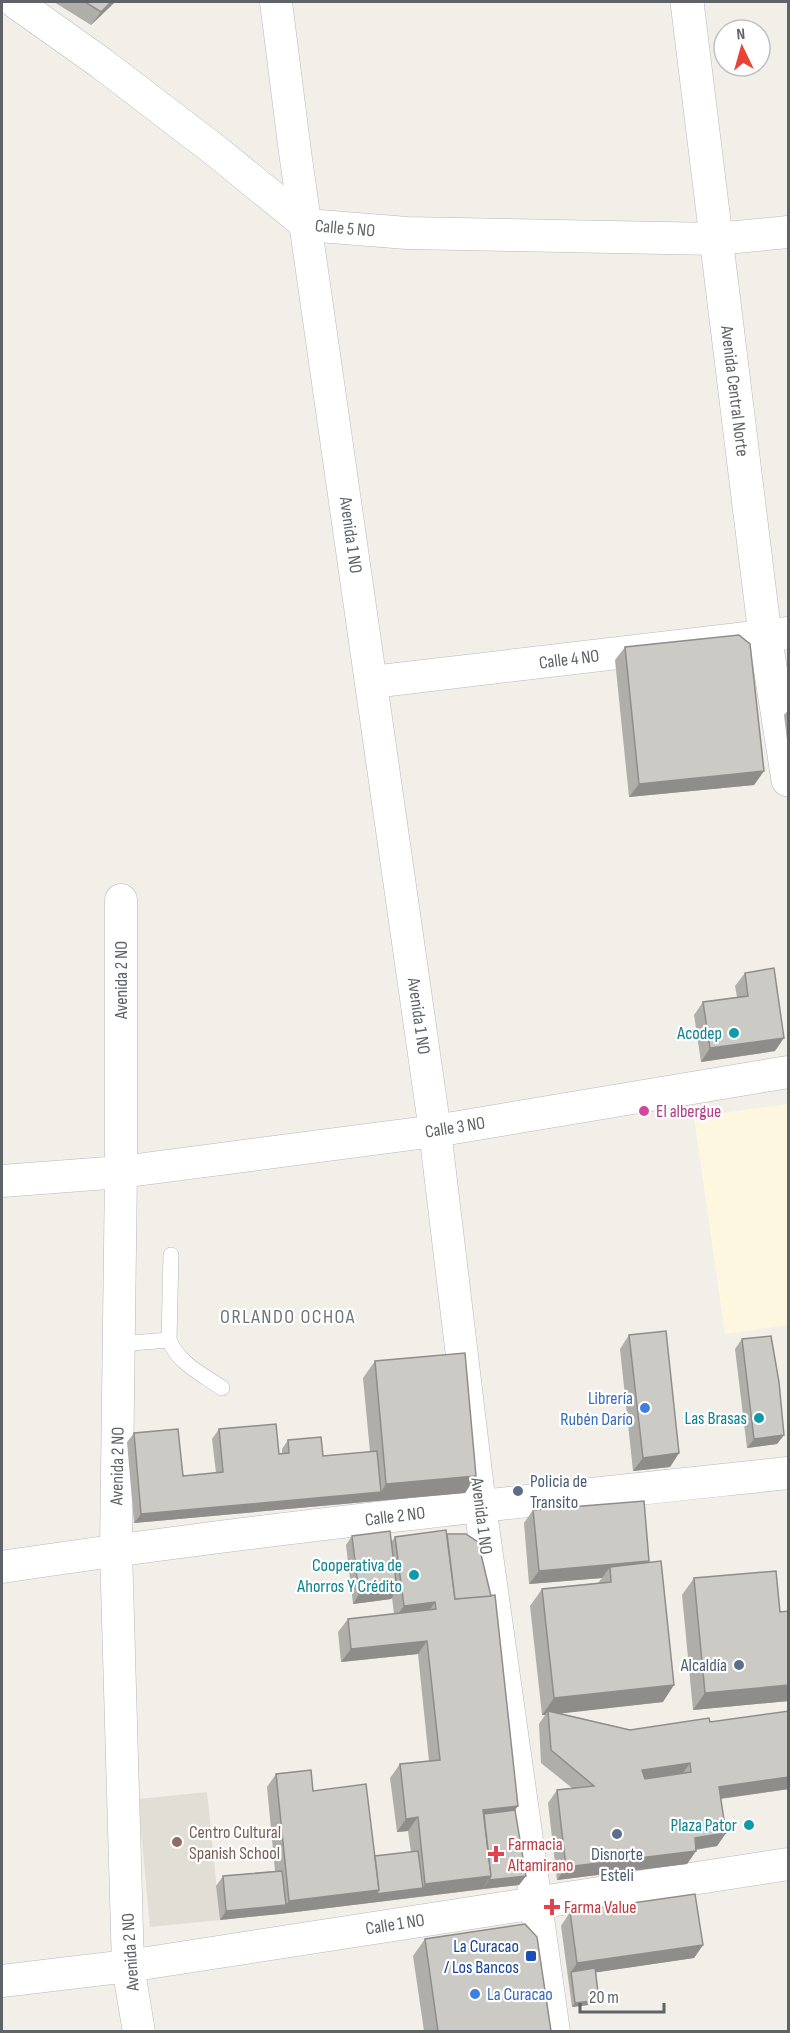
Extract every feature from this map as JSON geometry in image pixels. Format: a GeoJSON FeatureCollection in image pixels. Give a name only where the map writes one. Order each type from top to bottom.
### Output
{"type":"FeatureCollection","features":[{"type":"Feature","properties":{"kind":"street","name":"Calle 5 NO"},"geometry":{"type":"LineString","coordinates":[[15,2],[101,63],[216,151],[307,225],[407,233],[716,239],[789,232]]}},
{"type":"Feature","properties":{"kind":"street","name":"Avenida 1 NO"},"geometry":{"type":"LineString","coordinates":[[276,2],[435,1131],[480,1506],[554,2031]]}},
{"type":"Feature","properties":{"kind":"street","name":"Avenida Central Norte"},"geometry":{"type":"LineString","coordinates":[[687,2],[716,239],[777,634],[789,780]]}},
{"type":"Feature","properties":{"kind":"street","name":"Calle 4 NO"},"geometry":{"type":"LineString","coordinates":[[372,682],[777,634]]}},
{"type":"Feature","properties":{"kind":"street","name":"Avenida 2 NO"},"geometry":{"type":"LineString","coordinates":[[121,900],[121,1172],[116,1550],[128,1966],[139,2031]]}},
{"type":"Feature","properties":{"kind":"street","name":"Calle 3 NO"},"geometry":{"type":"LineString","coordinates":[[2,1181],[121,1172],[435,1131],[789,1072]]}},
{"type":"Feature","properties":{"kind":"street","name":"Calle 2 NO"},"geometry":{"type":"LineString","coordinates":[[2,1567],[116,1550],[480,1506],[789,1473]]}},
{"type":"Feature","properties":{"kind":"street","name":"Calle 1 NO"},"geometry":{"type":"LineString","coordinates":[[2,1982],[128,1966],[789,1864]]}},
{"type":"Feature","properties":{"kind":"lane"},"geometry":{"type":"LineString","coordinates":[[171,1255],[169,1340],[174,1353],[183,1362],[222,1388]]}},
{"type":"Feature","properties":{"kind":"lane"},"geometry":{"type":"LineString","coordinates":[[118,1344],[169,1340]]}},
{"type":"Feature","properties":{"kind":"shaded area"},"geometry":{"type":"Polygon","coordinates":[[[788,1104],[788,1325],[725,1334],[694,1117],[788,1104]]]}},
{"type":"Feature","properties":{"kind":"shaded area","name":"Centro Cultural Spanish School"},"geometry":{"type":"Polygon","coordinates":[[[207,1792],[220,1920],[150,1927],[138,1799],[207,1792]]]}},
{"type":"Feature","properties":{"kind":"building"},"geometry":{"type":"Polygon","coordinates":[[[85,2],[111,2],[101,12],[85,2]]]}},
{"type":"Feature","properties":{"kind":"building"},"geometry":{"type":"Polygon","coordinates":[[[739,635],[750,644],[764,771],[639,784],[625,647],[739,635]]]}},
{"type":"Feature","properties":{"kind":"building","name":"Acodep"},"geometry":{"type":"Polygon","coordinates":[[[774,968],[784,1038],[710,1048],[703,1002],[748,996],[745,973],[774,968]]]}},
{"type":"Feature","properties":{"kind":"building","name":"Librería Rubén Darío"},"geometry":{"type":"Polygon","coordinates":[[[666,1331],[679,1453],[643,1458],[629,1335],[666,1331]]]}},
{"type":"Feature","properties":{"kind":"building","name":"Las Brasas"},"geometry":{"type":"Polygon","coordinates":[[[771,1336],[779,1382],[784,1435],[754,1439],[742,1339],[771,1336]]]}},
{"type":"Feature","properties":{"kind":"building"},"geometry":{"type":"Polygon","coordinates":[[[465,1353],[476,1476],[386,1484],[375,1361],[465,1353]]]}},
{"type":"Feature","properties":{"kind":"building"},"geometry":{"type":"Polygon","coordinates":[[[276,1424],[279,1454],[289,1453],[288,1440],[321,1437],[323,1456],[377,1451],[381,1492],[141,1514],[134,1433],[178,1429],[183,1476],[223,1472],[219,1429],[276,1424]]]}},
{"type":"Feature","properties":{"kind":"building"},"geometry":{"type":"Polygon","coordinates":[[[644,1501],[649,1561],[539,1571],[533,1510],[644,1501]]]}},
{"type":"Feature","properties":{"kind":"building"},"geometry":{"type":"Polygon","coordinates":[[[446,1530],[455,1599],[495,1595],[518,1806],[483,1810],[491,1876],[425,1884],[418,1817],[406,1819],[400,1764],[440,1760],[427,1641],[351,1649],[348,1619],[436,1609],[435,1602],[404,1606],[395,1537],[446,1530]]]}},
{"type":"Feature","properties":{"kind":"building"},"geometry":{"type":"Polygon","coordinates":[[[390,1531],[397,1590],[359,1594],[352,1536],[390,1531]]]}},
{"type":"Feature","properties":{"kind":"building"},"geometry":{"type":"Polygon","coordinates":[[[447,1534],[466,1534],[478,1542],[491,1596],[455,1599],[447,1534]]]}},
{"type":"Feature","properties":{"kind":"building"},"geometry":{"type":"Polygon","coordinates":[[[661,1561],[674,1685],[554,1698],[542,1589],[611,1582],[610,1567],[661,1561]]]}},
{"type":"Feature","properties":{"kind":"building","name":"Alcaldía"},"geometry":{"type":"Polygon","coordinates":[[[776,1571],[780,1612],[789,1611],[789,1685],[705,1693],[694,1578],[776,1571]]]}},
{"type":"Feature","properties":{"kind":"building"},"geometry":{"type":"Polygon","coordinates":[[[548,1711],[630,1730],[709,1718],[710,1722],[789,1711],[789,1777],[719,1787],[726,1833],[695,1838],[696,1851],[566,1867],[557,1790],[594,1786],[551,1750],[548,1711]],[[690,1763],[642,1770],[645,1779],[691,1772],[690,1763]]]}},
{"type":"Feature","properties":{"kind":"building"},"geometry":{"type":"Polygon","coordinates":[[[311,1770],[313,1791],[366,1784],[379,1890],[289,1901],[276,1774],[311,1770]]]}},
{"type":"Feature","properties":{"kind":"building","name":"Farmacia Altamirano"},"geometry":{"type":"Polygon","coordinates":[[[515,1810],[526,1876],[489,1880],[491,1876],[484,1814],[515,1810]]]}},
{"type":"Feature","properties":{"kind":"building"},"geometry":{"type":"Polygon","coordinates":[[[418,1851],[423,1888],[376,1894],[379,1890],[375,1856],[418,1851]]]}},
{"type":"Feature","properties":{"kind":"building"},"geometry":{"type":"Polygon","coordinates":[[[282,1871],[286,1905],[226,1911],[223,1876],[282,1871]]]}},
{"type":"Feature","properties":{"kind":"building"},"geometry":{"type":"Polygon","coordinates":[[[695,1894],[703,1945],[577,1963],[570,1912],[695,1894]]]}},
{"type":"Feature","properties":{"kind":"building","name":"La Curacao"},"geometry":{"type":"Polygon","coordinates":[[[525,1924],[537,1937],[551,2031],[438,2031],[425,1939],[525,1924]]]}},
{"type":"Feature","properties":{"kind":"building"},"geometry":{"type":"Polygon","coordinates":[[[595,1968],[599,2000],[575,2003],[571,1972],[595,1968]]]}},
{"type":"Feature","properties":{"kind":"place","name":"Acodep"},"geometry":{"type":"Point","coordinates":[734,1033]}},
{"type":"Feature","properties":{"kind":"place","name":"El albergue"},"geometry":{"type":"Point","coordinates":[644,1111]}},
{"type":"Feature","properties":{"kind":"place","name":"Librería Rubén Darío"},"geometry":{"type":"Point","coordinates":[645,1408]}},
{"type":"Feature","properties":{"kind":"place","name":"Las Brasas"},"geometry":{"type":"Point","coordinates":[759,1418]}},
{"type":"Feature","properties":{"kind":"place","name":"Policia de Transito"},"geometry":{"type":"Point","coordinates":[518,1491]}},
{"type":"Feature","properties":{"kind":"place","name":"Cooperativa de Ahorros Y Crédito"},"geometry":{"type":"Point","coordinates":[414,1575]}},
{"type":"Feature","properties":{"kind":"place","name":"Alcaldía"},"geometry":{"type":"Point","coordinates":[739,1665]}},
{"type":"Feature","properties":{"kind":"place","name":"Plaza Pator"},"geometry":{"type":"Point","coordinates":[749,1825]}},
{"type":"Feature","properties":{"kind":"place","name":"Disnorte Esteli"},"geometry":{"type":"Point","coordinates":[617,1834]}},
{"type":"Feature","properties":{"kind":"place","name":"Centro Cultural Spanish School"},"geometry":{"type":"Point","coordinates":[177,1842]}},
{"type":"Feature","properties":{"kind":"place","name":"Farmacia Altamirano"},"geometry":{"type":"Point","coordinates":[496,1854]}},
{"type":"Feature","properties":{"kind":"place","name":"Farma Value"},"geometry":{"type":"Point","coordinates":[552,1907]}},
{"type":"Feature","properties":{"kind":"place","name":"La Curacao / Los Bancos"},"geometry":{"type":"Point","coordinates":[531,1956]}},
{"type":"Feature","properties":{"kind":"place","name":"La Curacao"},"geometry":{"type":"Point","coordinates":[475,1994]}},
{"type":"Feature","properties":{"kind":"district","name":"ORLANDO OCHOA"},"geometry":{"type":"Point","coordinates":[288,1316]}}]}
